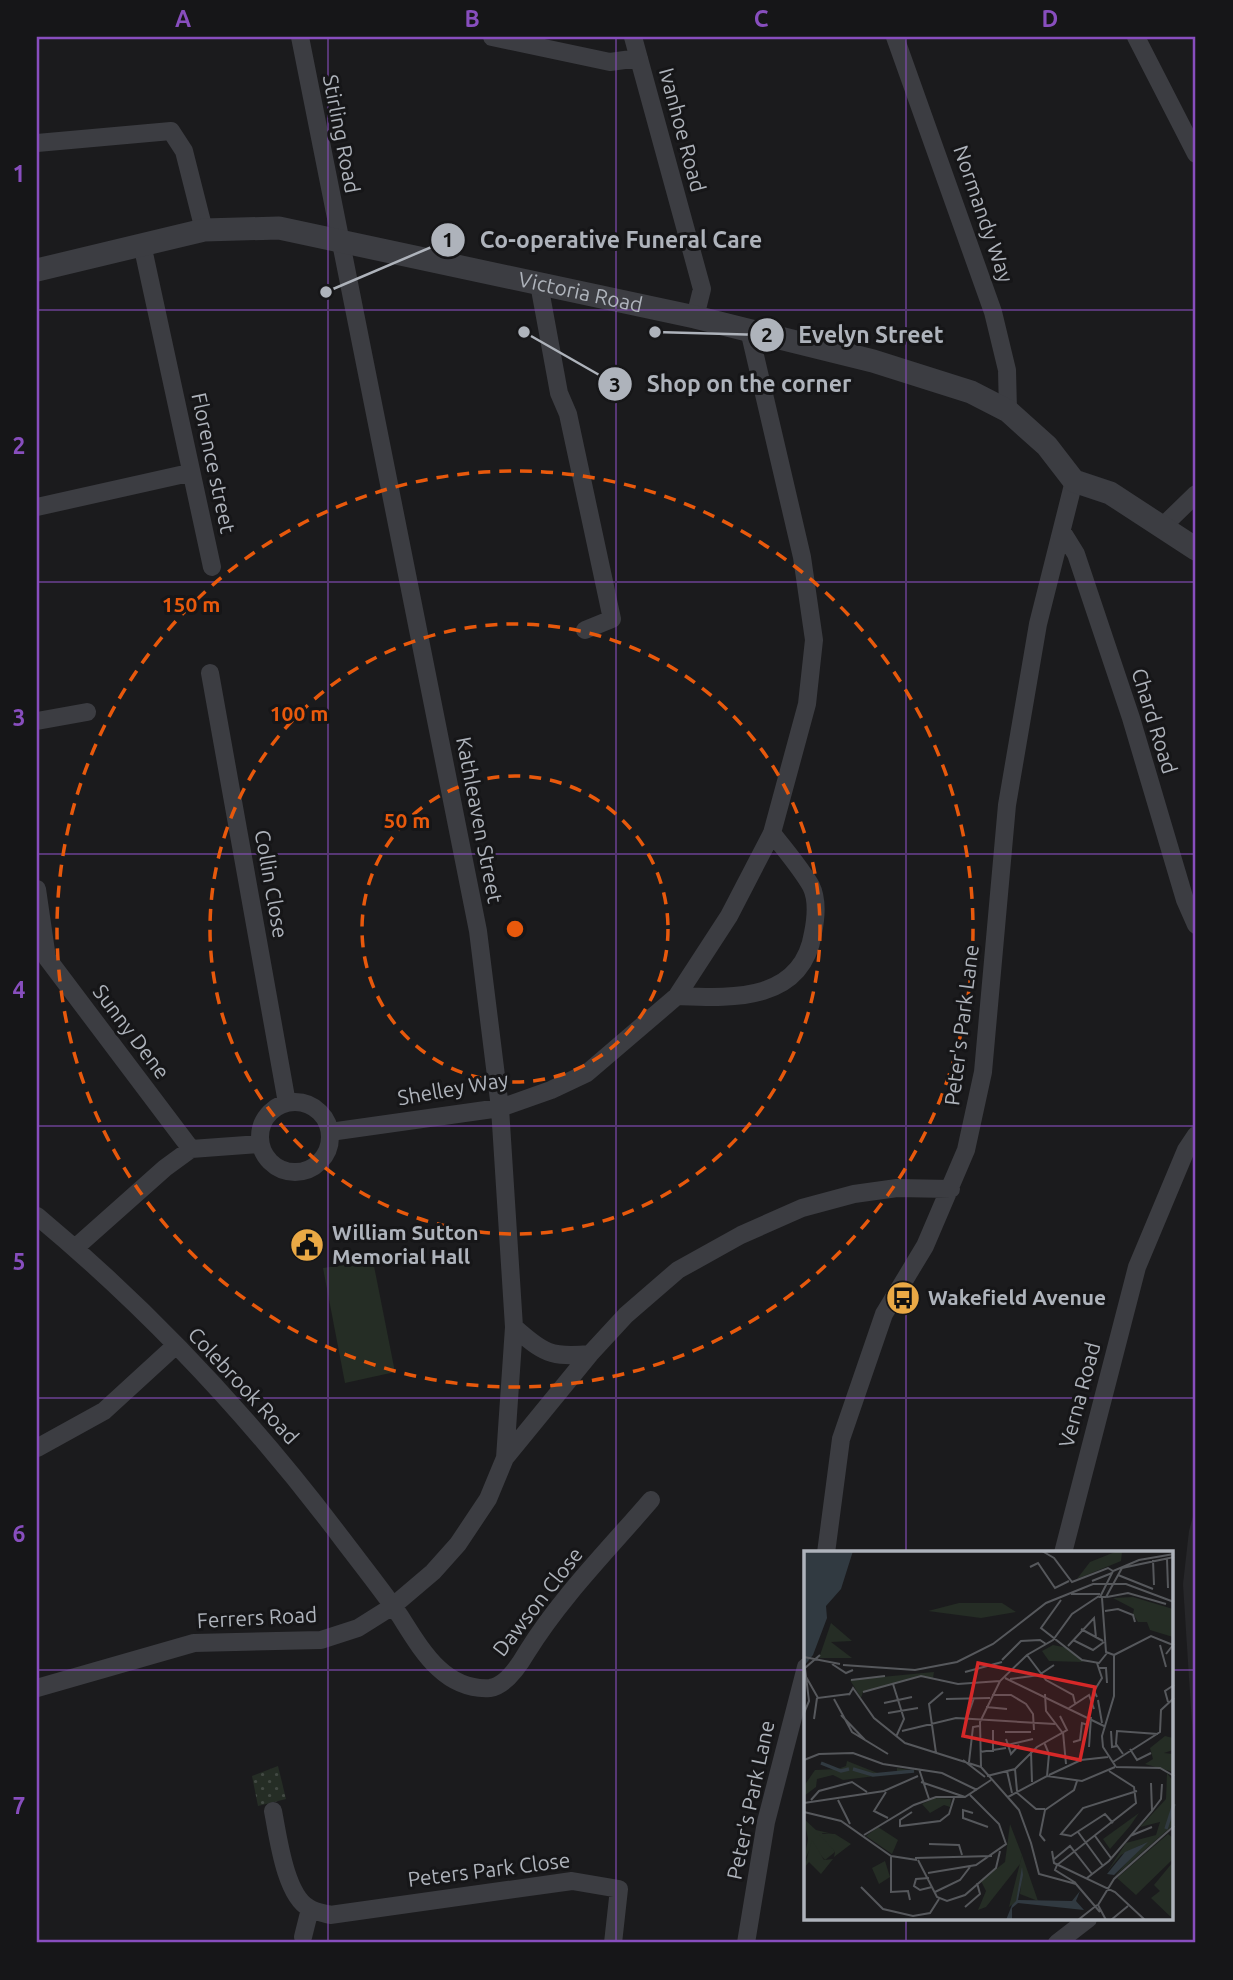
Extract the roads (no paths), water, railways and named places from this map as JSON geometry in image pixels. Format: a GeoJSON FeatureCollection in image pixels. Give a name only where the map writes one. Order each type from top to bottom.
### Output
{"type":"FeatureCollection","features":[{"type":"Feature","properties":{"kind":"street","name":"Stirling Road"},"geometry":{"type":"LineString","coordinates":[[300,37],[338,241]]}},
{"type":"Feature","properties":{"kind":"street"},"geometry":{"type":"LineString","coordinates":[[492,37],[610,62],[639,58]]}},
{"type":"Feature","properties":{"kind":"street","name":"Ivanhoe Road"},"geometry":{"type":"LineString","coordinates":[[634,37],[702,289],[695,317]]}},
{"type":"Feature","properties":{"kind":"street","name":"Normandy Way"},"geometry":{"type":"LineString","coordinates":[[895,37],[993,312],[1007,370],[1008,411]]}},
{"type":"Feature","properties":{"kind":"street"},"geometry":{"type":"LineString","coordinates":[[1136,37],[1196,154]]}},
{"type":"Feature","properties":{"kind":"street"},"geometry":{"type":"LineString","coordinates":[[37,143],[171,131],[184,151],[204,230]]}},
{"type":"Feature","properties":{"kind":"street","name":"Victoria Road"},"geometry":{"type":"LineString","coordinates":[[37,270],[204,230],[279,228],[695,317],[897,368],[971,392],[1008,411],[1047,446],[1074,481]]}},
{"type":"Feature","properties":{"kind":"street","name":"Kathleaven Street"},"geometry":{"type":"LineString","coordinates":[[338,241],[368,371],[478,931],[500,1108],[514,1327],[505,1458]]}},
{"type":"Feature","properties":{"kind":"street","name":"Florence street"},"geometry":{"type":"LineString","coordinates":[[142,244],[212,567]]}},
{"type":"Feature","properties":{"kind":"street"},"geometry":{"type":"LineString","coordinates":[[539,284],[559,393],[568,414],[612,619],[585,630]]}},
{"type":"Feature","properties":{"kind":"street","name":"Shelley Way"},"geometry":{"type":"LineString","coordinates":[[330,1132],[500,1108],[551,1090],[587,1073],[677,996],[729,916],[772,833],[807,704],[814,640],[802,557],[749,330]]}},
{"type":"Feature","properties":{"kind":"street"},"geometry":{"type":"LineString","coordinates":[[37,507],[190,473]]}},
{"type":"Feature","properties":{"kind":"street"},"geometry":{"type":"LineString","coordinates":[[1074,481],[1110,493],[1196,549]]}},
{"type":"Feature","properties":{"kind":"street","name":"Peter's Park Lane"},"geometry":{"type":"LineString","coordinates":[[826,1551],[845,1426],[884,1314],[925,1245],[966,1150],[983,1072],[1007,805],[1038,624],[1074,481]]}},
{"type":"Feature","properties":{"kind":"street"},"geometry":{"type":"LineString","coordinates":[[1163,527],[1196,494]]}},
{"type":"Feature","properties":{"kind":"street","name":"Chard Road"},"geometry":{"type":"LineString","coordinates":[[1063,533],[1076,554],[1131,718],[1185,900],[1196,925]]}},
{"type":"Feature","properties":{"kind":"street","name":"Collin Close"},"geometry":{"type":"LineString","coordinates":[[210,673],[287,1103]]}},
{"type":"Feature","properties":{"kind":"street"},"geometry":{"type":"LineString","coordinates":[[37,720],[87,712]]}},
{"type":"Feature","properties":{"kind":"street"},"geometry":{"type":"LineString","coordinates":[[677,996],[750,996],[776,988],[799,968],[812,941],[817,913],[812,887],[772,833]]}},
{"type":"Feature","properties":{"kind":"street","name":"Sunny Dene"},"geometry":{"type":"LineString","coordinates":[[37,890],[41,936],[47,958],[191,1149]]}},
{"type":"Feature","properties":{"kind":"street"},"geometry":{"type":"LineString","coordinates":[[299,1102],[319,1112],[330,1132],[326,1155],[307,1171],[283,1171],[272,1164],[260,1144],[263,1123],[269,1114],[287,1103],[299,1102]]}},
{"type":"Feature","properties":{"kind":"street","name":"Verna Road"},"geometry":{"type":"LineString","coordinates":[[1064,1551],[1137,1267],[1186,1150],[1196,1135]]}},
{"type":"Feature","properties":{"kind":"street"},"geometry":{"type":"LineString","coordinates":[[75,1248],[164,1168],[191,1149],[260,1144]]}},
{"type":"Feature","properties":{"kind":"street"},"geometry":{"type":"LineString","coordinates":[[393,1606],[433,1572],[458,1544],[488,1499],[505,1458],[590,1354],[626,1315],[678,1270],[741,1235],[802,1208],[854,1194],[897,1188],[951,1189]]}},
{"type":"Feature","properties":{"kind":"street","name":"Colebrook Road"},"geometry":{"type":"LineString","coordinates":[[37,1216],[75,1248],[175,1346],[298,1480],[393,1606]]}},
{"type":"Feature","properties":{"kind":"street"},"geometry":{"type":"LineString","coordinates":[[514,1327],[536,1347],[562,1357],[590,1354]]}},
{"type":"Feature","properties":{"kind":"street"},"geometry":{"type":"LineString","coordinates":[[37,1448],[104,1411],[175,1346]]}},
{"type":"Feature","properties":{"kind":"street","name":"Dawson Close"},"geometry":{"type":"LineString","coordinates":[[393,1606],[428,1659],[446,1676],[491,1688],[501,1684],[520,1663],[543,1627],[652,1500]]}},
{"type":"Feature","properties":{"kind":"street","name":"Ferrers Road"},"geometry":{"type":"LineString","coordinates":[[37,1688],[194,1643],[321,1640],[358,1629],[393,1606]]}},
{"type":"Feature","properties":{"kind":"street","name":"Peter's Park Lane"},"geometry":{"type":"LineString","coordinates":[[746,1943],[766,1822],[804,1675]]}},
{"type":"Feature","properties":{"kind":"street"},"geometry":{"type":"LineString","coordinates":[[273,1811],[290,1881],[300,1901],[310,1909],[303,1937]]}},
{"type":"Feature","properties":{"kind":"street","name":"Peters Park Close"},"geometry":{"type":"LineString","coordinates":[[310,1909],[330,1915],[572,1881],[619,1889],[613,1943]]}},
{"type":"Feature","properties":{"kind":"street"},"geometry":{"type":"LineString","coordinates":[[1057,1943],[1087,1920]]}},
{"type":"Feature","properties":{"kind":"place","name":"Co-operative Funeral Care"},"geometry":{"type":"Point","coordinates":[326,292]}},
{"type":"Feature","properties":{"kind":"place","name":"Shop on the corner"},"geometry":{"type":"Point","coordinates":[524,332]}},
{"type":"Feature","properties":{"kind":"place","name":"Evelyn Street"},"geometry":{"type":"Point","coordinates":[655,332]}},
{"type":"Feature","properties":{"kind":"place","name":"William Sutton Memorial Hall"},"geometry":{"type":"Point","coordinates":[307,1245]}},
{"type":"Feature","properties":{"kind":"place","name":"Wakefield Avenue"},"geometry":{"type":"Point","coordinates":[903,1298]}}]}
